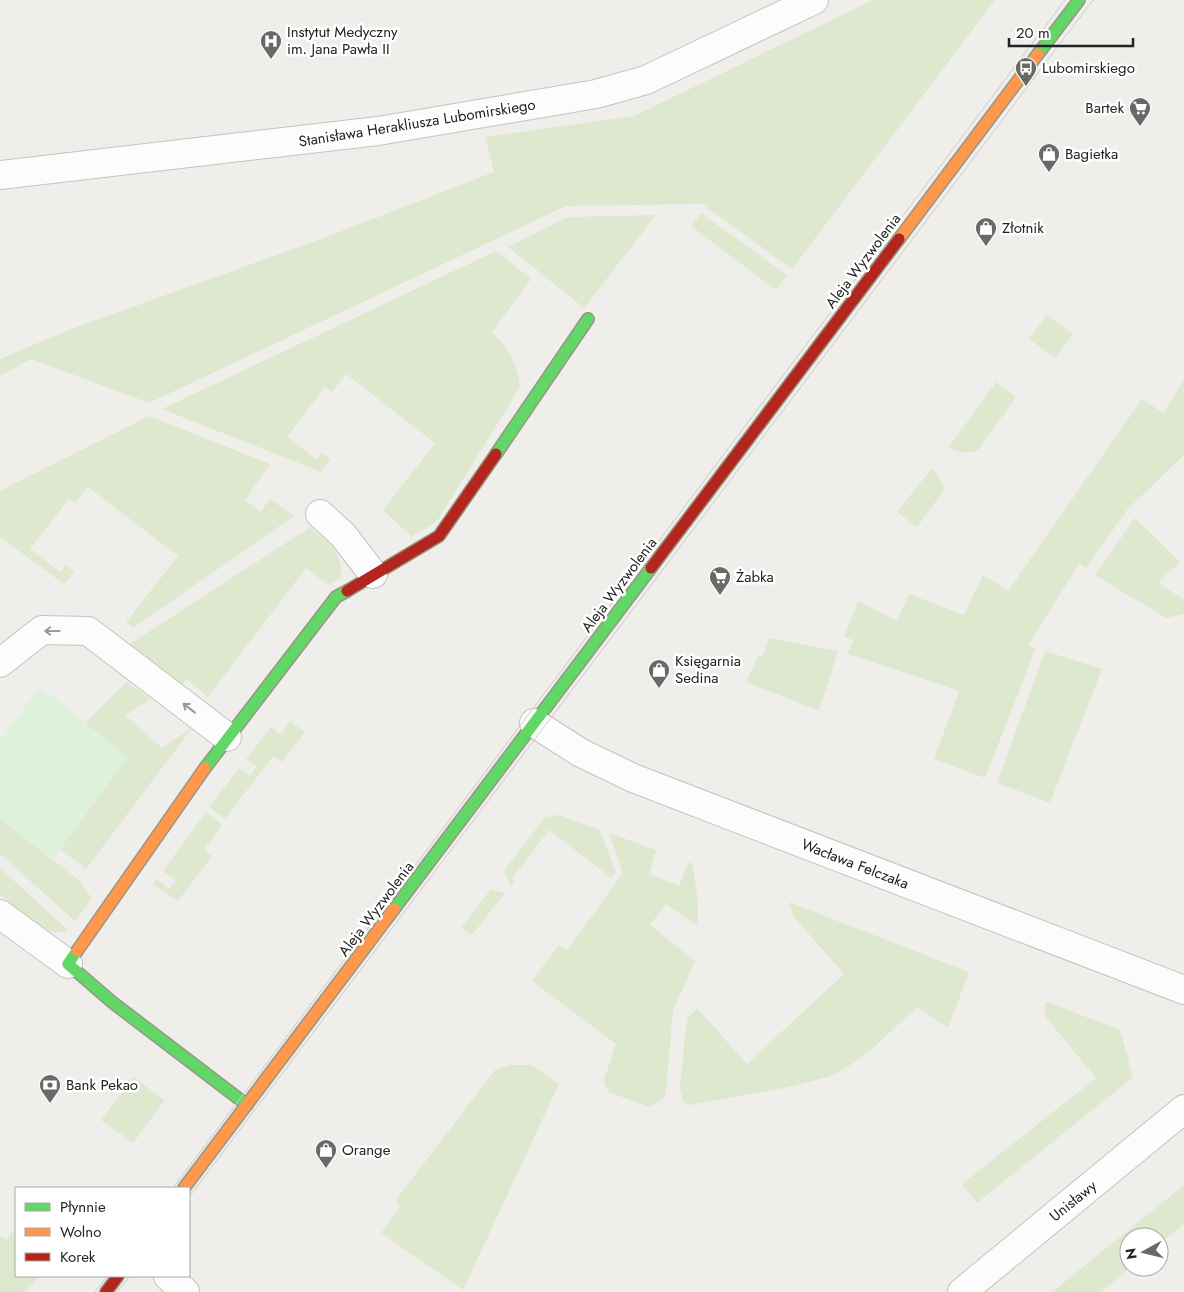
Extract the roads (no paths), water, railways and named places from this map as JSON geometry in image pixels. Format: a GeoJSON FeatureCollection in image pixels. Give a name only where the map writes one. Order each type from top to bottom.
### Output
{"type":"FeatureCollection","features":[{"type":"Feature","properties":{"kind":"street","name":"Stanisława Herakliusza Lubomirskiego"},"geometry":{"type":"LineString","coordinates":[[0,175],[360,134],[596,94],[646,80],[814,0]]}},
{"type":"Feature","properties":{"kind":"street","name":"Aleja Wyzwolenia"},"geometry":{"type":"LineString","coordinates":[[185,1187],[1079,0]]}},
{"type":"Feature","properties":{"kind":"street"},"geometry":{"type":"LineString","coordinates":[[68,964],[227,737],[336,597],[439,536],[588,319]]}},
{"type":"Feature","properties":{"kind":"street"},"geometry":{"type":"LineString","coordinates":[[320,514],[343,535],[373,574]]}},
{"type":"Feature","properties":{"kind":"street"},"geometry":{"type":"LineString","coordinates":[[0,663],[42,630],[88,631],[227,737]]}},
{"type":"Feature","properties":{"kind":"street","name":"Wacława Felczaka"},"geometry":{"type":"LineString","coordinates":[[534,722],[581,753],[633,778],[1184,990]]}},
{"type":"Feature","properties":{"kind":"street"},"geometry":{"type":"LineString","coordinates":[[0,914],[68,964],[112,1002],[247,1105]]}},
{"type":"Feature","properties":{"kind":"street","name":"Unisławy"},"geometry":{"type":"LineString","coordinates":[[962,1292],[1184,1109]]}},
{"type":"Feature","properties":{"kind":"street"},"geometry":{"type":"LineString","coordinates":[[106,1292],[117,1277]]}},
{"type":"Feature","properties":{"kind":"street"},"geometry":{"type":"LineString","coordinates":[[169,1277],[185,1292]]}},
{"type":"Feature","properties":{"kind":"tram line"},"geometry":{"type":"LineString","coordinates":[[174,1187],[1065,0]]}},
{"type":"Feature","properties":{"kind":"tram line"},"geometry":{"type":"LineString","coordinates":[[190,1196],[1093,0]]}},
{"type":"Feature","properties":{"kind":"tram line"},"geometry":{"type":"LineString","coordinates":[[95,1292],[106,1277]]}},
{"type":"Feature","properties":{"kind":"tram line"},"geometry":{"type":"LineString","coordinates":[[117,1292],[129,1277]]}},
{"type":"Feature","properties":{"kind":"place","name":"Instytut Medyczny im. Jana Pawła II"},"geometry":{"type":"Point","coordinates":[271,60]}},
{"type":"Feature","properties":{"kind":"place","name":"Lubomirskiego"},"geometry":{"type":"Point","coordinates":[1026,87]}},
{"type":"Feature","properties":{"kind":"place","name":"Bartek"},"geometry":{"type":"Point","coordinates":[1140,127]}},
{"type":"Feature","properties":{"kind":"place","name":"Bagietka"},"geometry":{"type":"Point","coordinates":[1049,173]}},
{"type":"Feature","properties":{"kind":"place","name":"Złotnik"},"geometry":{"type":"Point","coordinates":[986,247]}},
{"type":"Feature","properties":{"kind":"place","name":"Żabka"},"geometry":{"type":"Point","coordinates":[720,596]}},
{"type":"Feature","properties":{"kind":"place","name":"Księgarnia Sedina"},"geometry":{"type":"Point","coordinates":[659,689]}},
{"type":"Feature","properties":{"kind":"place","name":"Bank Pekao"},"geometry":{"type":"Point","coordinates":[50,1104]}},
{"type":"Feature","properties":{"kind":"place","name":"Orange"},"geometry":{"type":"Point","coordinates":[326,1169]}}]}
